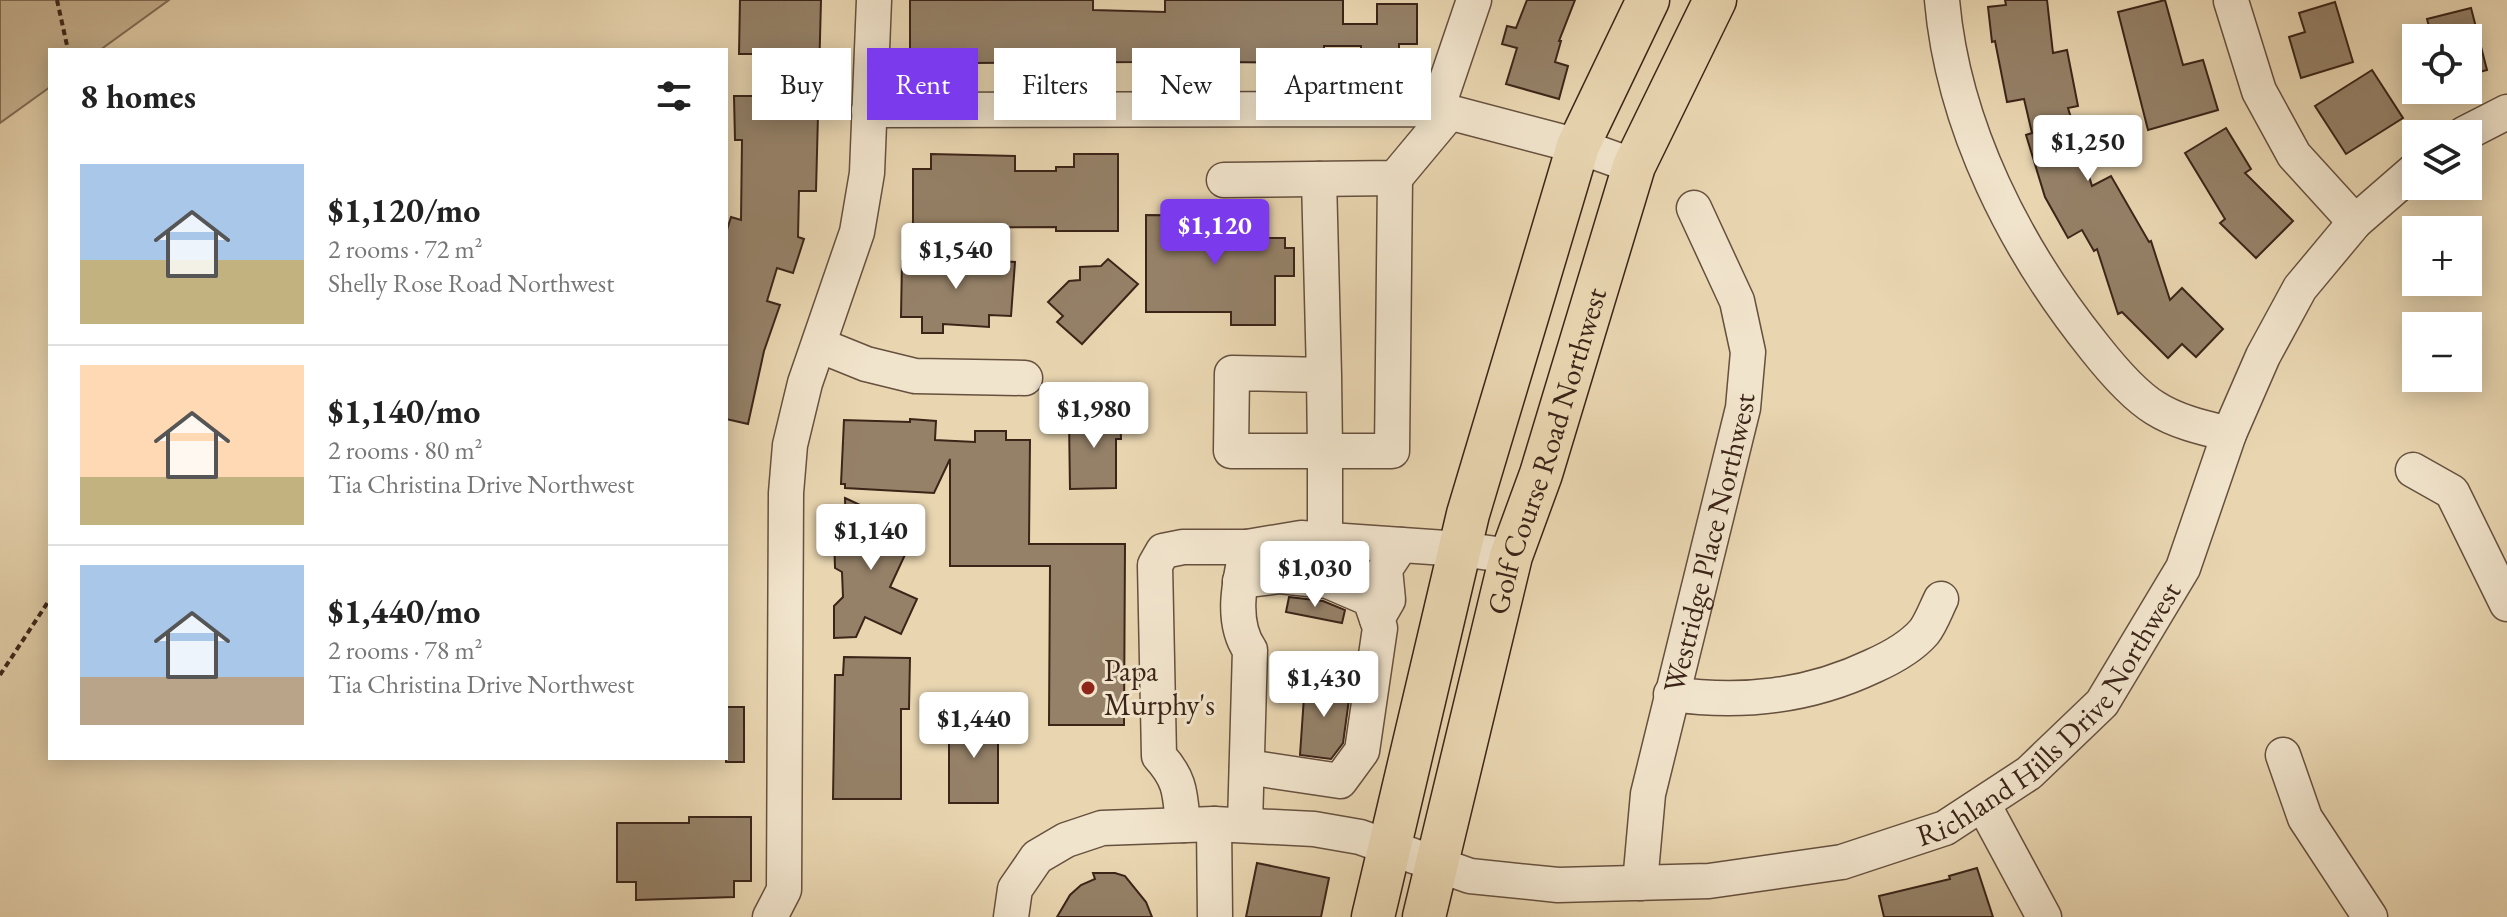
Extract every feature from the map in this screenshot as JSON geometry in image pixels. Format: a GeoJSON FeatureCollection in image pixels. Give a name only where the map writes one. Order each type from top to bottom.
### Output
{"type":"FeatureCollection","features":[{"type":"Feature","properties":{"kind":"main road","name":"Golf Course Road Northwest"},"geometry":{"type":"LineString","coordinates":[[1373,917],[1460,549],[1578,146],[1648,0]]}},
{"type":"Feature","properties":{"kind":"main road","name":"Golf Course Road Northwest"},"geometry":{"type":"LineString","coordinates":[[1424,917],[1511,556],[1541,474],[1634,166],[1715,0]]}},
{"type":"Feature","properties":{"kind":"street"},"geometry":{"type":"LineString","coordinates":[[872,48],[874,0]]}},
{"type":"Feature","properties":{"kind":"street"},"geometry":{"type":"LineString","coordinates":[[1324,375],[1232,373],[1231,451],[1392,451],[1395,178],[1443,110],[1474,0]]}},
{"type":"Feature","properties":{"kind":"street"},"geometry":{"type":"LineString","coordinates":[[1942,0],[1956,79],[1978,148],[2019,236],[2060,305],[2108,365],[2153,408],[2184,422],[2229,434]]}},
{"type":"Feature","properties":{"kind":"street"},"geometry":{"type":"LineString","coordinates":[[2231,1],[2259,91],[2294,155],[2355,222]]}},
{"type":"Feature","properties":{"kind":"street"},"geometry":{"type":"LineString","coordinates":[[978,110],[1443,110],[1578,146],[1634,166]]}},
{"type":"Feature","properties":{"kind":"street"},"geometry":{"type":"LineString","coordinates":[[2482,125],[2507,112]]}},
{"type":"Feature","properties":{"kind":"street"},"geometry":{"type":"LineString","coordinates":[[770,917],[784,890],[786,493],[790,445],[805,383],[857,232],[867,173],[869,120]]}},
{"type":"Feature","properties":{"kind":"street"},"geometry":{"type":"LineString","coordinates":[[1224,180],[1395,178]]}},
{"type":"Feature","properties":{"kind":"street"},"geometry":{"type":"LineString","coordinates":[[1319,179],[1325,540]]}},
{"type":"Feature","properties":{"kind":"street","name":"Richland Hills Drive Northwest"},"geometry":{"type":"LineString","coordinates":[[1011,917],[1015,889],[1037,857],[1066,840],[1102,828],[1214,824],[1314,829],[1360,837],[1470,876],[1544,884],[1709,881],[1842,862],[1945,828],[2029,773],[2102,703],[2183,568],[2229,434],[2263,356],[2300,288],[2355,222],[2402,181]]}},
{"type":"Feature","properties":{"kind":"street","name":"Westridge Place Northwest"},"geometry":{"type":"LineString","coordinates":[[1640,883],[1648,794],[1743,408],[1748,352],[1737,301],[1694,208]]}},
{"type":"Feature","properties":{"kind":"street"},"geometry":{"type":"LineString","coordinates":[[819,345],[866,364],[915,376],[1025,378]]}},
{"type":"Feature","properties":{"kind":"street"},"geometry":{"type":"LineString","coordinates":[[2413,470],[2452,492],[2507,604]]}},
{"type":"Feature","properties":{"kind":"street"},"geometry":{"type":"LineString","coordinates":[[1214,824],[1179,788],[1174,773],[1159,756],[1155,565],[1163,551],[1183,547],[1247,547],[1301,538],[1460,549],[1511,556]]}},
{"type":"Feature","properties":{"kind":"street"},"geometry":{"type":"LineString","coordinates":[[1377,619],[1388,600],[1385,569],[1401,545]]}},
{"type":"Feature","properties":{"kind":"street"},"geometry":{"type":"LineString","coordinates":[[1215,917],[1214,824],[1247,767],[1250,650],[1241,637],[1238,592],[1247,547]]}},
{"type":"Feature","properties":{"kind":"street"},"geometry":{"type":"LineString","coordinates":[[1240,581],[1280,576],[1328,581],[1370,599],[1380,628],[1362,751],[1340,781],[1247,767]]}},
{"type":"Feature","properties":{"kind":"street"},"geometry":{"type":"LineString","coordinates":[[1671,694],[1733,700],[1790,694],[1840,682],[1895,656],[1924,632],[1941,599]]}},
{"type":"Feature","properties":{"kind":"street"},"geometry":{"type":"LineString","coordinates":[[2283,755],[2305,818],[2370,917]]}},
{"type":"Feature","properties":{"kind":"street"},"geometry":{"type":"LineString","coordinates":[[1983,804],[2044,917]]}},
{"type":"Feature","properties":{"kind":"path"},"geometry":{"type":"LineString","coordinates":[[57,0],[68,48]]}},
{"type":"Feature","properties":{"kind":"path"},"geometry":{"type":"LineString","coordinates":[[0,675],[48,602]]}},
{"type":"Feature","properties":{"kind":"shaded area"},"geometry":{"type":"Polygon","coordinates":[[[0,0],[169,0],[103,48],[48,48],[48,88],[0,123],[0,0]]]}},
{"type":"Feature","properties":{"kind":"building"},"geometry":{"type":"Polygon","coordinates":[[[740,0],[821,0],[820,48],[752,48],[752,54],[739,54],[740,0]]]}},
{"type":"Feature","properties":{"kind":"building"},"geometry":{"type":"Polygon","coordinates":[[[910,0],[1093,0],[1093,10],[1165,12],[1165,0],[1343,0],[1343,24],[1377,24],[1377,4],[1417,4],[1417,44],[1399,44],[1399,48],[1256,48],[1256,62],[1240,62],[1240,48],[1132,48],[1132,62],[1116,62],[1116,48],[994,48],[994,63],[978,63],[978,48],[910,48],[910,0]]]}},
{"type":"Feature","properties":{"kind":"building"},"geometry":{"type":"Polygon","coordinates":[[[1527,0],[1575,0],[1559,41],[1555,62],[1568,66],[1559,99],[1506,84],[1517,48],[1502,44],[1507,26],[1516,28],[1527,0]]]}},
{"type":"Feature","properties":{"kind":"building"},"geometry":{"type":"Polygon","coordinates":[[[2005,0],[2047,0],[2053,53],[2067,50],[2078,106],[2068,108],[2092,186],[2111,176],[2151,241],[2170,300],[2182,288],[2223,329],[2196,357],[2182,344],[2168,358],[2122,312],[2118,314],[2097,249],[2094,251],[2082,230],[2068,238],[2045,197],[2026,135],[2032,133],[2024,99],[2007,102],[1995,41],[1992,42],[1988,7],[2006,5],[2005,0]]]}},
{"type":"Feature","properties":{"kind":"building"},"geometry":{"type":"Polygon","coordinates":[[[2165,0],[2183,65],[2203,60],[2218,110],[2148,130],[2118,12],[2165,0]]]}},
{"type":"Feature","properties":{"kind":"building"},"geometry":{"type":"Polygon","coordinates":[[[2335,2],[2353,62],[2301,78],[2289,37],[2305,32],[2299,13],[2335,2]]]}},
{"type":"Feature","properties":{"kind":"building"},"geometry":{"type":"Polygon","coordinates":[[[2471,8],[2475,24],[2428,24],[2427,19],[2471,8]]]}},
{"type":"Feature","properties":{"kind":"building"},"geometry":{"type":"Polygon","coordinates":[[[2482,51],[2487,70],[2482,71],[2482,51]]]}},
{"type":"Feature","properties":{"kind":"building"},"geometry":{"type":"Polygon","coordinates":[[[2372,70],[2403,118],[2346,154],[2315,106],[2372,70]]]}},
{"type":"Feature","properties":{"kind":"building"},"geometry":{"type":"Polygon","coordinates":[[[734,96],[752,96],[752,120],[818,120],[816,191],[799,191],[798,237],[804,239],[793,273],[777,268],[767,301],[780,305],[764,351],[748,424],[728,419],[728,227],[731,217],[741,220],[742,140],[735,140],[734,96]]]}},
{"type":"Feature","properties":{"kind":"building"},"geometry":{"type":"Polygon","coordinates":[[[2226,128],[2251,169],[2245,173],[2293,221],[2256,258],[2220,223],[2225,219],[2185,153],[2226,128]]]}},
{"type":"Feature","properties":{"kind":"building"},"geometry":{"type":"Polygon","coordinates":[[[931,154],[1015,156],[1015,171],[1056,171],[1056,167],[1074,167],[1074,154],[1118,154],[1118,231],[1056,231],[1056,227],[913,228],[913,169],[931,169],[931,154]]]}},
{"type":"Feature","properties":{"kind":"building"},"geometry":{"type":"Polygon","coordinates":[[[1146,215],[1264,216],[1264,238],[1285,238],[1285,248],[1294,248],[1294,276],[1275,276],[1275,325],[1231,325],[1231,312],[1146,312],[1146,215]]]}},
{"type":"Feature","properties":{"kind":"building"},"geometry":{"type":"Polygon","coordinates":[[[913,256],[1015,262],[1011,316],[989,315],[989,327],[943,324],[943,333],[922,333],[922,317],[901,317],[902,261],[913,261],[913,256]]]}},
{"type":"Feature","properties":{"kind":"building"},"geometry":{"type":"Polygon","coordinates":[[[1108,259],[1138,284],[1082,344],[1057,322],[1063,316],[1048,302],[1069,281],[1080,280],[1080,267],[1101,266],[1108,259]]]}},
{"type":"Feature","properties":{"kind":"building"},"geometry":{"type":"Polygon","coordinates":[[[1083,411],[1120,411],[1121,439],[1116,439],[1116,488],[1070,489],[1069,419],[1084,419],[1083,411]]]}},
{"type":"Feature","properties":{"kind":"building"},"geometry":{"type":"Polygon","coordinates":[[[910,419],[936,421],[935,440],[975,442],[975,431],[1006,431],[1006,440],[1030,440],[1029,544],[1125,544],[1124,725],[1049,725],[1050,566],[950,566],[950,459],[934,493],[845,488],[845,484],[841,484],[844,420],[910,422],[910,419]]]}},
{"type":"Feature","properties":{"kind":"building"},"geometry":{"type":"Polygon","coordinates":[[[845,498],[916,531],[890,587],[917,599],[901,634],[865,617],[856,637],[834,638],[834,606],[843,597],[842,572],[835,568],[834,536],[846,536],[845,498]]]}},
{"type":"Feature","properties":{"kind":"building"},"geometry":{"type":"Polygon","coordinates":[[[1289,597],[1323,601],[1345,610],[1342,623],[1286,612],[1289,597]]]}},
{"type":"Feature","properties":{"kind":"building"},"geometry":{"type":"Polygon","coordinates":[[[844,657],[910,658],[909,709],[901,709],[901,799],[833,799],[835,675],[843,675],[844,657]]]}},
{"type":"Feature","properties":{"kind":"building"},"geometry":{"type":"Polygon","coordinates":[[[1305,682],[1351,685],[1343,743],[1331,759],[1300,755],[1305,682]]]}},
{"type":"Feature","properties":{"kind":"building"},"geometry":{"type":"Polygon","coordinates":[[[728,707],[744,707],[744,762],[726,762],[728,707]]]}},
{"type":"Feature","properties":{"kind":"building"},"geometry":{"type":"Polygon","coordinates":[[[949,716],[998,716],[998,803],[949,803],[949,716]]]}},
{"type":"Feature","properties":{"kind":"building"},"geometry":{"type":"Polygon","coordinates":[[[689,817],[751,817],[751,881],[734,881],[734,897],[636,900],[636,882],[617,882],[617,823],[689,823],[689,817]]]}},
{"type":"Feature","properties":{"kind":"building"},"geometry":{"type":"Polygon","coordinates":[[[1257,863],[1329,878],[1321,917],[1246,917],[1257,863]]]}},
{"type":"Feature","properties":{"kind":"building"},"geometry":{"type":"Polygon","coordinates":[[[1977,868],[1993,917],[1884,917],[1879,896],[1950,879],[1949,876],[1977,868]]]}},
{"type":"Feature","properties":{"kind":"building"},"geometry":{"type":"Polygon","coordinates":[[[1093,873],[1125,876],[1146,902],[1152,917],[1057,917],[1070,895],[1081,885],[1095,879],[1093,873]]]}},
{"type":"Feature","properties":{"kind":"place","name":"Papa Murphy's"},"geometry":{"type":"Point","coordinates":[1088,688]}}]}
